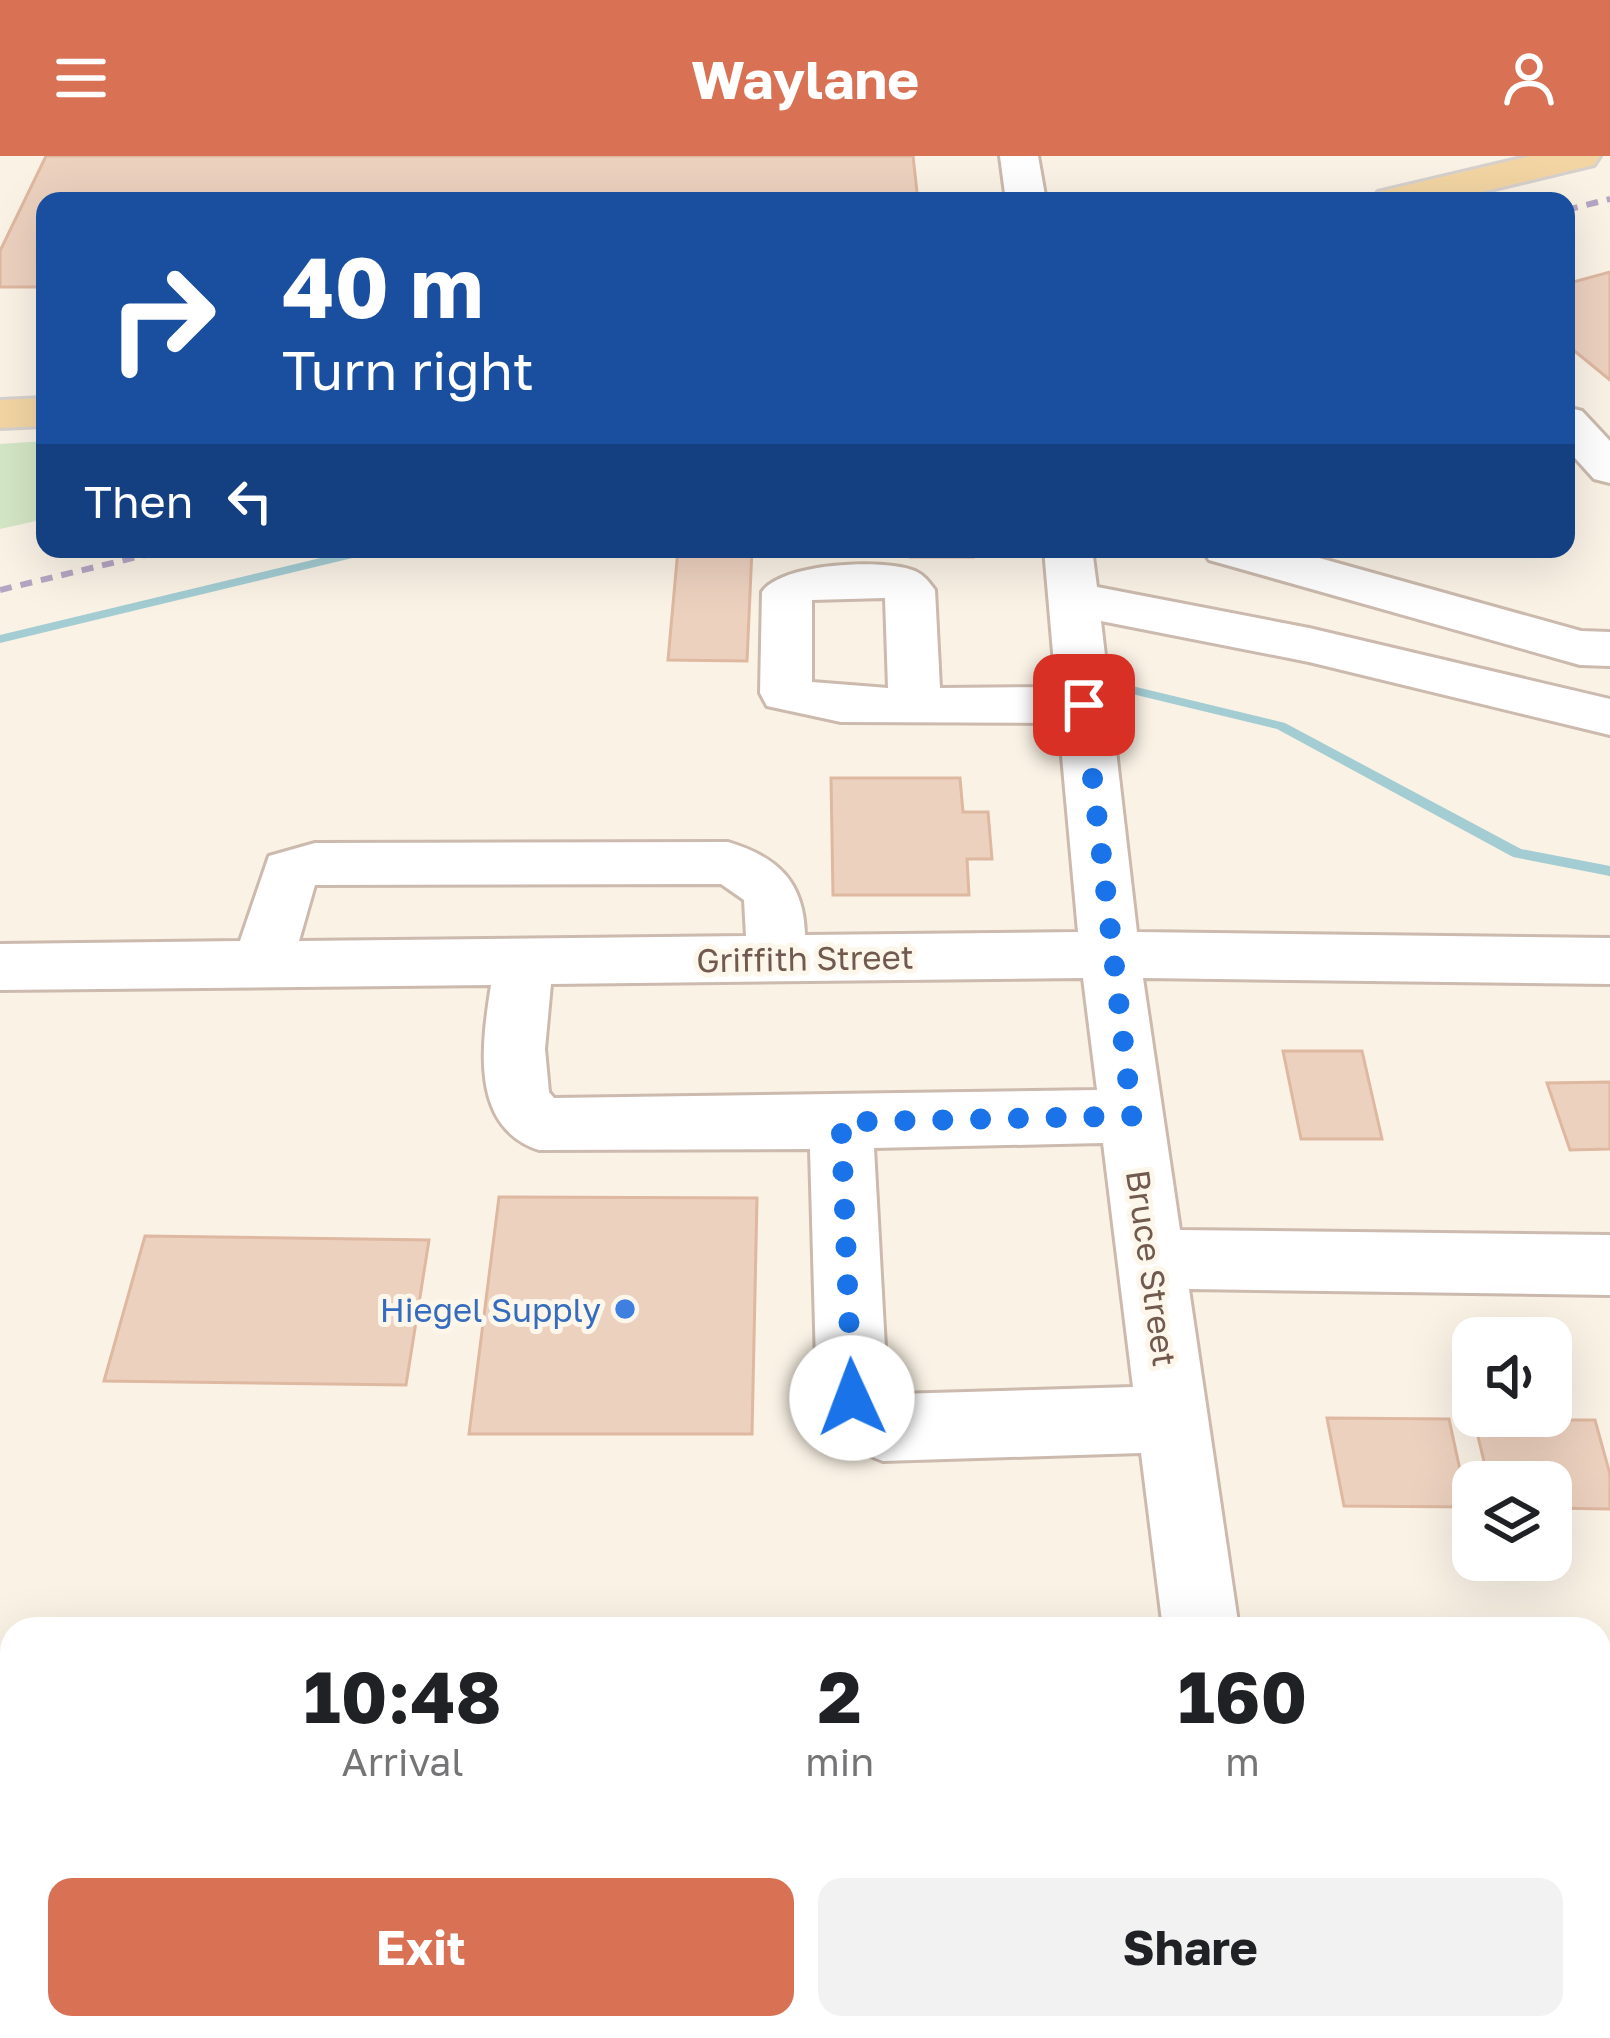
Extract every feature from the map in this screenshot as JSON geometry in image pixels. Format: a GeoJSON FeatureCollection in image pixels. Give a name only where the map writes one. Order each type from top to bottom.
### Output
{"type":"FeatureCollection","features":[{"type":"Feature","properties":{"kind":"main road"},"geometry":{"type":"LineString","coordinates":[[1430,192],[1580,156]]}},
{"type":"Feature","properties":{"kind":"main road"},"geometry":{"type":"LineString","coordinates":[[0,414],[36,412]]}},
{"type":"Feature","properties":{"kind":"street"},"geometry":{"type":"LineString","coordinates":[[1018,156],[1024,192]]}},
{"type":"Feature","properties":{"kind":"street"},"geometry":{"type":"LineString","coordinates":[[1575,431],[1610,469]]}},
{"type":"Feature","properties":{"kind":"street"},"geometry":{"type":"LineString","coordinates":[[1261,558],[1600,638],[1556,703]]}},
{"type":"Feature","properties":{"kind":"street"},"geometry":{"type":"LineString","coordinates":[[1070,574],[1309,645],[1610,718]]}},
{"type":"Feature","properties":{"kind":"street","name":"Bruce Street"},"geometry":{"type":"LineString","coordinates":[[1070,574],[1110,955],[1199,1617]]}},
{"type":"Feature","properties":{"kind":"street"},"geometry":{"type":"LineString","coordinates":[[915,703],[1084,705]]}},
{"type":"Feature","properties":{"kind":"street"},"geometry":{"type":"LineString","coordinates":[[263,964],[289,871],[315,864],[728,863],[759,875],[773,892],[776,958]]}},
{"type":"Feature","properties":{"kind":"street","name":"Griffith Street"},"geometry":{"type":"LineString","coordinates":[[0,967],[1110,955],[1610,961]]}},
{"type":"Feature","properties":{"kind":"street"},"geometry":{"type":"LineString","coordinates":[[523,961],[514,1089],[523,1112],[539,1124],[1132,1116]]}},
{"type":"Feature","properties":{"kind":"street"},"geometry":{"type":"LineString","coordinates":[[841,1122],[852,1398],[883,1428],[1172,1419]]}},
{"type":"Feature","properties":{"kind":"street"},"geometry":{"type":"LineString","coordinates":[[1150,1259],[1610,1265]]}},
{"type":"Feature","properties":{"kind":"green space"},"geometry":{"type":"Polygon","coordinates":[[[36,442],[36,521],[0,529],[0,444],[36,442]]]}},
{"type":"Feature","properties":{"kind":"building"},"geometry":{"type":"Polygon","coordinates":[[[46,156],[913,156],[917,192],[36,192],[36,287],[0,287],[0,251],[46,156]]]}},
{"type":"Feature","properties":{"kind":"building"},"geometry":{"type":"Polygon","coordinates":[[[1610,272],[1610,380],[1575,351],[1575,282],[1610,272]]]}},
{"type":"Feature","properties":{"kind":"building"},"geometry":{"type":"Polygon","coordinates":[[[677,558],[752,558],[747,661],[668,660],[677,558]]]}},
{"type":"Feature","properties":{"kind":"building"},"geometry":{"type":"Polygon","coordinates":[[[831,778],[960,778],[963,812],[988,812],[992,859],[967,859],[969,895],[833,895],[831,778]]]}},
{"type":"Feature","properties":{"kind":"building"},"geometry":{"type":"Polygon","coordinates":[[[1283,1051],[1362,1051],[1382,1139],[1301,1139],[1283,1051]]]}},
{"type":"Feature","properties":{"kind":"building"},"geometry":{"type":"Polygon","coordinates":[[[1610,1082],[1610,1149],[1570,1150],[1547,1083],[1610,1082]]]}},
{"type":"Feature","properties":{"kind":"building"},"geometry":{"type":"Polygon","coordinates":[[[499,1197],[757,1198],[752,1434],[469,1434],[499,1197]]]}},
{"type":"Feature","properties":{"kind":"building"},"geometry":{"type":"Polygon","coordinates":[[[145,1236],[429,1240],[406,1385],[104,1381],[145,1236]]]}},
{"type":"Feature","properties":{"kind":"building"},"geometry":{"type":"Polygon","coordinates":[[[1327,1418],[1449,1419],[1458,1461],[1452,1461],[1452,1507],[1344,1506],[1327,1418]]]}},
{"type":"Feature","properties":{"kind":"building"},"geometry":{"type":"Polygon","coordinates":[[[1572,1420],[1595,1420],[1610,1474],[1610,1509],[1572,1508],[1572,1461],[1484,1461],[1478,1437],[1572,1437],[1572,1420]]]}},
{"type":"Feature","properties":{"kind":"waterway"},"geometry":{"type":"LineString","coordinates":[[0,639],[336,558]]}},
{"type":"Feature","properties":{"kind":"waterway"},"geometry":{"type":"LineString","coordinates":[[1132,690],[1281,726],[1518,853],[1610,871]]}},
{"type":"Feature","properties":{"kind":"railway"},"geometry":{"type":"LineString","coordinates":[[1575,208],[1610,199]]}},
{"type":"Feature","properties":{"kind":"railway"},"geometry":{"type":"LineString","coordinates":[[0,590],[133,558]]}},
{"type":"Feature","properties":{"kind":"place","name":"Hiegel Supply"},"geometry":{"type":"Point","coordinates":[625,1309]}},
{"type":"Feature","properties":{"kind":"route"},"geometry":{"type":"LineString","coordinates":[[852,1398],[841,1122],[1132,1116],[1084,705]]}}]}
